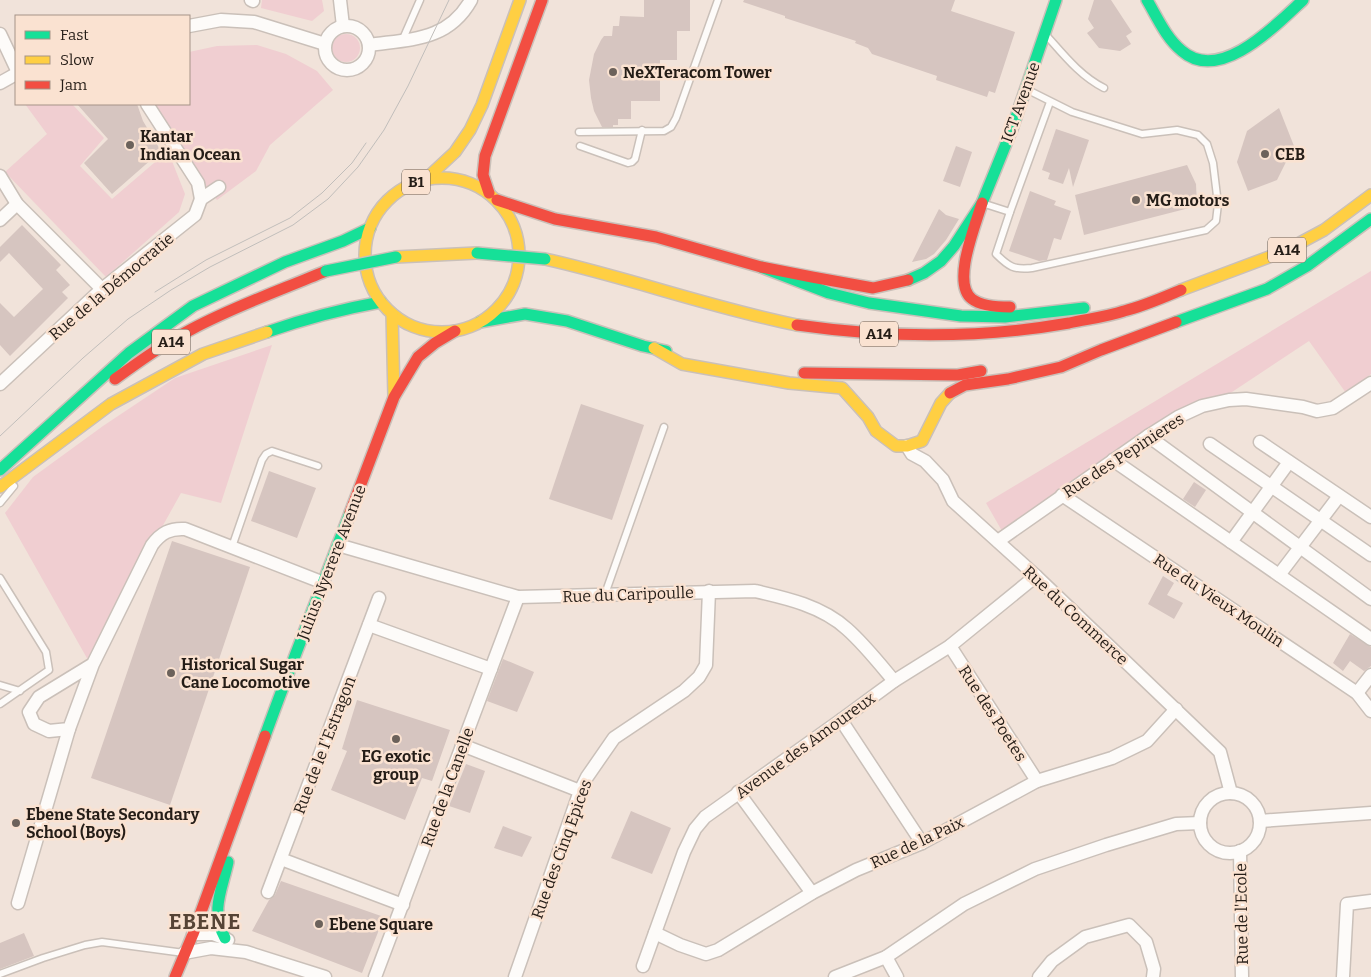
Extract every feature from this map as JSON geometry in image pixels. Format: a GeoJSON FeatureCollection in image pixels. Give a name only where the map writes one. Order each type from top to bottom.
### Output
{"type":"FeatureCollection","features":[{"type":"Feature","properties":{"kind":"main road","name":"Julius Nyerere Avenue"},"geometry":{"type":"LineString","coordinates":[[426,179],[455,152],[470,130],[482,106],[520,0]]}},
{"type":"Feature","properties":{"kind":"main road","name":"Julius Nyerere Avenue"},"geometry":{"type":"LineString","coordinates":[[175,977],[193,934],[290,665],[324,583],[394,397],[418,357],[455,331],[480,322],[499,307],[512,288],[519,265],[518,242],[511,219],[493,197],[483,175],[485,156],[542,0]]}},
{"type":"Feature","properties":{"kind":"main road","name":"ICT Avenue"},"geometry":{"type":"LineString","coordinates":[[982,204],[1012,129],[1056,0]]}},
{"type":"Feature","properties":{"kind":"main road"},"geometry":{"type":"LineString","coordinates":[[1147,0],[1169,36],[1184,53],[1194,60],[1210,61],[1222,59],[1256,42],[1303,0]]}},
{"type":"Feature","properties":{"kind":"main road","name":"Julius Nyerere Avenue"},"geometry":{"type":"LineString","coordinates":[[455,331],[433,332],[411,326],[392,314],[381,302],[369,279],[366,262],[365,254],[370,228],[385,202],[411,184],[426,179],[448,178],[470,182],[493,197]]}},
{"type":"Feature","properties":{"kind":"main road","name":"A14"},"geometry":{"type":"LineString","coordinates":[[0,470],[32,441],[159,349],[192,329],[232,309],[326,271],[396,257],[477,253],[545,259],[580,266],[761,318],[816,328],[870,334],[914,336],[1002,332],[1057,326],[1128,311],[1281,252],[1308,239],[1354,209],[1371,195]]}},
{"type":"Feature","properties":{"kind":"main road"},"geometry":{"type":"LineString","coordinates":[[493,197],[555,219],[656,238],[761,267],[873,288],[904,282],[924,273],[941,261],[954,246],[982,204]]}},
{"type":"Feature","properties":{"kind":"main road"},"geometry":{"type":"LineString","coordinates":[[982,204],[964,264],[964,288],[972,300],[999,307],[1024,308],[1074,304],[1092,305]]}},
{"type":"Feature","properties":{"kind":"main road","name":"A14"},"geometry":{"type":"LineString","coordinates":[[1024,364],[1101,350],[1267,289],[1307,266],[1371,219]]}},
{"type":"Feature","properties":{"kind":"main road"},"geometry":{"type":"LineString","coordinates":[[32,441],[129,353],[193,306],[285,262],[343,241],[370,228]]}},
{"type":"Feature","properties":{"kind":"main road"},"geometry":{"type":"LineString","coordinates":[[1354,233],[1371,228]]}},
{"type":"Feature","properties":{"kind":"main road"},"geometry":{"type":"LineString","coordinates":[[761,267],[829,293],[869,303],[961,316],[1005,317],[1048,314],[1101,306],[1187,282],[1214,277]]}},
{"type":"Feature","properties":{"kind":"main road"},"geometry":{"type":"LineString","coordinates":[[0,486],[111,404],[203,354],[307,318],[381,302]]}},
{"type":"Feature","properties":{"kind":"main road","name":"Julius Nyerere Avenue"},"geometry":{"type":"LineString","coordinates":[[392,314],[394,397]]}},
{"type":"Feature","properties":{"kind":"main road"},"geometry":{"type":"LineString","coordinates":[[480,322],[525,314],[567,321],[654,348],[783,373],[958,375],[996,368]]}},
{"type":"Feature","properties":{"kind":"main road"},"geometry":{"type":"LineString","coordinates":[[654,348],[682,364],[788,384],[842,388],[868,417],[876,431],[896,446],[907,446],[922,441],[941,403],[951,391],[965,385],[1008,379],[1061,367],[1101,350]]}},
{"type":"Feature","properties":{"kind":"main road","name":"Julius Nyerere Avenue"},"geometry":{"type":"LineString","coordinates":[[184,953],[189,928],[222,835],[235,814]]}},
{"type":"Feature","properties":{"kind":"main road"},"geometry":{"type":"LineString","coordinates":[[225,938],[218,927],[216,911],[228,866],[235,814]]}},
{"type":"Feature","properties":{"kind":"street"},"geometry":{"type":"LineString","coordinates":[[340,0],[343,26]]}},
{"type":"Feature","properties":{"kind":"street"},"geometry":{"type":"LineString","coordinates":[[369,45],[433,35],[444,30],[460,16],[471,0]]}},
{"type":"Feature","properties":{"kind":"street"},"geometry":{"type":"LineString","coordinates":[[190,26],[221,20],[254,22],[325,44]]}},
{"type":"Feature","properties":{"kind":"street"},"geometry":{"type":"LineString","coordinates":[[343,26],[357,28],[367,38],[369,45],[367,58],[363,64],[352,71],[337,69],[331,65],[325,52],[325,44],[331,33],[343,26]]}},
{"type":"Feature","properties":{"kind":"street"},"geometry":{"type":"LineString","coordinates":[[0,34],[15,66]]}},
{"type":"Feature","properties":{"kind":"street"},"geometry":{"type":"LineString","coordinates":[[0,83],[15,75]]}},
{"type":"Feature","properties":{"kind":"street"},"geometry":{"type":"LineString","coordinates":[[148,105],[198,183],[201,199]]}},
{"type":"Feature","properties":{"kind":"street"},"geometry":{"type":"LineString","coordinates":[[0,176],[17,204],[102,289]]}},
{"type":"Feature","properties":{"kind":"street","name":"Rue de la Démocratie"},"geometry":{"type":"LineString","coordinates":[[0,384],[102,289],[194,215],[201,199],[219,187]]}},
{"type":"Feature","properties":{"kind":"street"},"geometry":{"type":"LineString","coordinates":[[0,220],[17,204]]}},
{"type":"Feature","properties":{"kind":"street","name":"Rue des Pepinieres"},"geometry":{"type":"LineString","coordinates":[[998,541],[1148,436],[1178,417],[1202,406],[1229,400],[1246,399],[1318,411],[1333,408],[1371,384]]}},
{"type":"Feature","properties":{"kind":"street"},"geometry":{"type":"LineString","coordinates":[[1148,436],[1371,599]]}},
{"type":"Feature","properties":{"kind":"street"},"geometry":{"type":"LineString","coordinates":[[1260,442],[1371,517]]}},
{"type":"Feature","properties":{"kind":"street"},"geometry":{"type":"LineString","coordinates":[[1210,444],[1371,555]]}},
{"type":"Feature","properties":{"kind":"street","name":"Rue du Commerce"},"geometry":{"type":"LineString","coordinates":[[907,446],[912,454],[925,461],[943,480],[953,502],[1036,576],[1220,752],[1231,793]]}},
{"type":"Feature","properties":{"kind":"street"},"geometry":{"type":"LineString","coordinates":[[1113,460],[1371,639]]}},
{"type":"Feature","properties":{"kind":"street"},"geometry":{"type":"LineString","coordinates":[[1231,542],[1289,462]]}},
{"type":"Feature","properties":{"kind":"street","name":"Rue du Vieux Moulin"},"geometry":{"type":"LineString","coordinates":[[1062,495],[1357,693],[1371,711]]}},
{"type":"Feature","properties":{"kind":"street"},"geometry":{"type":"LineString","coordinates":[[1279,575],[1340,496]]}},
{"type":"Feature","properties":{"kind":"street"},"geometry":{"type":"LineString","coordinates":[[18,902],[69,729],[93,664],[152,545],[159,536],[176,528],[184,529],[324,583]]}},
{"type":"Feature","properties":{"kind":"street","name":"Rue du Caripoulle"},"geometry":{"type":"LineString","coordinates":[[338,546],[518,597],[755,591],[784,598],[806,605],[846,628],[894,681]]}},
{"type":"Feature","properties":{"kind":"street","name":"Avenue des Amoureux"},"geometry":{"type":"LineString","coordinates":[[643,966],[684,852],[695,828],[705,817],[894,681],[950,646],[1036,576]]}},
{"type":"Feature","properties":{"kind":"street","name":"Rue des Cinq Epices"},"geometry":{"type":"LineString","coordinates":[[515,977],[580,791],[587,777],[614,738],[684,691],[699,678],[706,665],[710,591]]}},
{"type":"Feature","properties":{"kind":"street","name":"Rue de la Canelle"},"geometry":{"type":"LineString","coordinates":[[375,977],[518,597]]}},
{"type":"Feature","properties":{"kind":"street","name":"Rue de le I'Estragon"},"geometry":{"type":"LineString","coordinates":[[268,892],[379,598]]}},
{"type":"Feature","properties":{"kind":"street"},"geometry":{"type":"LineString","coordinates":[[369,625],[490,669]]}},
{"type":"Feature","properties":{"kind":"street","name":"Rue des Poetes"},"geometry":{"type":"LineString","coordinates":[[950,646],[1037,781]]}},
{"type":"Feature","properties":{"kind":"street"},"geometry":{"type":"LineString","coordinates":[[69,729],[49,731],[34,724],[29,712],[39,697],[93,664]]}},
{"type":"Feature","properties":{"kind":"street"},"geometry":{"type":"LineString","coordinates":[[1357,693],[1371,675]]}},
{"type":"Feature","properties":{"kind":"street","name":"Rue de la Paix"},"geometry":{"type":"LineString","coordinates":[[655,933],[680,945],[706,954],[718,950],[812,893],[856,870],[922,843],[1037,781],[1112,758],[1147,741],[1176,709]]}},
{"type":"Feature","properties":{"kind":"street"},"geometry":{"type":"LineString","coordinates":[[841,720],[922,843]]}},
{"type":"Feature","properties":{"kind":"street"},"geometry":{"type":"LineString","coordinates":[[462,745],[580,791]]}},
{"type":"Feature","properties":{"kind":"street"},"geometry":{"type":"LineString","coordinates":[[738,792],[812,893]]}},
{"type":"Feature","properties":{"kind":"street"},"geometry":{"type":"LineString","coordinates":[[1231,793],[1245,797],[1253,803],[1260,821],[1259,831],[1249,847],[1231,853],[1221,852],[1213,848],[1206,841],[1200,823],[1202,812],[1208,804],[1216,797],[1231,793]]}},
{"type":"Feature","properties":{"kind":"street"},"geometry":{"type":"LineString","coordinates":[[1260,821],[1371,813]]}},
{"type":"Feature","properties":{"kind":"street"},"geometry":{"type":"LineString","coordinates":[[835,977],[886,958],[964,904],[1035,869],[1176,824],[1200,823]]}},
{"type":"Feature","properties":{"kind":"street","name":"Rue de l'Ecole"},"geometry":{"type":"LineString","coordinates":[[1240,851],[1242,977]]}},
{"type":"Feature","properties":{"kind":"street"},"geometry":{"type":"LineString","coordinates":[[281,858],[403,905]]}},
{"type":"Feature","properties":{"kind":"street"},"geometry":{"type":"LineString","coordinates":[[1343,977],[1348,904],[1371,901]]}},
{"type":"Feature","properties":{"kind":"street"},"geometry":{"type":"LineString","coordinates":[[1039,977],[1052,961],[1085,937],[1129,925],[1146,942],[1154,969],[1153,977]]}},
{"type":"Feature","properties":{"kind":"street"},"geometry":{"type":"LineString","coordinates":[[193,934],[213,934],[225,938],[246,952],[303,974],[324,977]]}},
{"type":"Feature","properties":{"kind":"street"},"geometry":{"type":"LineString","coordinates":[[184,953],[211,948],[246,952]]}},
{"type":"Feature","properties":{"kind":"street"},"geometry":{"type":"LineString","coordinates":[[886,958],[897,977]]}},
{"type":"Feature","properties":{"kind":"lane"},"geometry":{"type":"LineString","coordinates":[[402,40],[420,0]]}},
{"type":"Feature","properties":{"kind":"lane"},"geometry":{"type":"LineString","coordinates":[[579,132],[664,131],[671,127],[676,118],[718,0]]}},
{"type":"Feature","properties":{"kind":"lane"},"geometry":{"type":"LineString","coordinates":[[1045,34],[1075,67],[1094,83],[1104,88]]}},
{"type":"Feature","properties":{"kind":"lane"},"geometry":{"type":"LineString","coordinates":[[1025,89],[1072,112],[1142,134],[1177,130],[1198,135],[1207,144],[1213,163],[1218,204],[1216,221],[1206,230],[1200,232],[1018,270],[1006,264],[996,254],[1050,102]]}},
{"type":"Feature","properties":{"kind":"lane"},"geometry":{"type":"LineString","coordinates":[[580,146],[628,163],[632,162],[635,159],[642,130]]}},
{"type":"Feature","properties":{"kind":"lane"},"geometry":{"type":"LineString","coordinates":[[982,204],[1010,212]]}},
{"type":"Feature","properties":{"kind":"lane"},"geometry":{"type":"LineString","coordinates":[[605,594],[664,426]]}},
{"type":"Feature","properties":{"kind":"lane"},"geometry":{"type":"LineString","coordinates":[[232,546],[259,467],[266,454],[272,451],[318,466]]}},
{"type":"Feature","properties":{"kind":"lane"},"geometry":{"type":"LineString","coordinates":[[0,503],[40,457]]}},
{"type":"Feature","properties":{"kind":"lane"},"geometry":{"type":"LineString","coordinates":[[0,578],[46,652],[50,670],[0,704]]}},
{"type":"Feature","properties":{"kind":"lane"},"geometry":{"type":"LineString","coordinates":[[0,685],[20,691]]}},
{"type":"Feature","properties":{"kind":"lane"},"geometry":{"type":"LineString","coordinates":[[0,974],[43,958],[85,945],[102,942],[184,953]]}},
{"type":"Feature","properties":{"kind":"shaded area"},"geometry":{"type":"Polygon","coordinates":[[[262,0],[322,0],[324,11],[312,21],[261,8],[262,0]]]}},
{"type":"Feature","properties":{"kind":"shaded area"},"geometry":{"type":"Polygon","coordinates":[[[346,34],[356,38],[360,48],[356,58],[346,62],[336,58],[332,48],[336,38],[346,34]]]}},
{"type":"Feature","properties":{"kind":"shaded area"},"geometry":{"type":"Polygon","coordinates":[[[257,45],[286,54],[317,71],[333,90],[270,145],[256,171],[217,200],[206,186],[156,105],[190,105],[190,52],[217,46],[257,45]]]}},
{"type":"Feature","properties":{"kind":"shaded area"},"geometry":{"type":"Polygon","coordinates":[[[26,105],[73,105],[104,138],[80,166],[112,199],[168,151],[185,194],[179,212],[106,277],[5,172],[47,134],[26,105]]]}},
{"type":"Feature","properties":{"kind":"shaded area"},"geometry":{"type":"Polygon","coordinates":[[[1371,271],[1371,374],[1346,393],[1309,341],[1229,394],[1199,402],[1002,531],[986,503],[1371,271]]]}},
{"type":"Feature","properties":{"kind":"shaded area"},"geometry":{"type":"Polygon","coordinates":[[[272,345],[221,503],[181,493],[88,660],[5,513],[33,477],[103,426],[175,378],[272,345]]]}},
{"type":"Feature","properties":{"kind":"building"},"geometry":{"type":"Polygon","coordinates":[[[644,0],[690,0],[690,31],[677,31],[677,60],[660,60],[660,101],[631,101],[631,119],[618,119],[618,125],[602,127],[594,111],[589,80],[594,54],[604,36],[612,36],[613,26],[619,26],[620,16],[644,17],[644,0]]]}},
{"type":"Feature","properties":{"kind":"building"},"geometry":{"type":"Polygon","coordinates":[[[744,0],[955,0],[951,11],[1015,32],[995,93],[989,91],[987,97],[936,80],[937,76],[872,54],[868,48],[855,43],[856,41],[785,18],[785,16],[743,2],[744,0]]]}},
{"type":"Feature","properties":{"kind":"building"},"geometry":{"type":"Polygon","coordinates":[[[1094,0],[1111,0],[1132,32],[1126,36],[1131,44],[1120,51],[1099,48],[1087,33],[1094,28],[1088,19],[1094,0]]]}},
{"type":"Feature","properties":{"kind":"building","name":"Kantar Indian Ocean"},"geometry":{"type":"Polygon","coordinates":[[[78,105],[137,105],[143,121],[161,151],[112,194],[84,163],[108,139],[78,105]]]}},
{"type":"Feature","properties":{"kind":"building","name":"CEB"},"geometry":{"type":"Polygon","coordinates":[[[1279,108],[1294,146],[1277,180],[1248,191],[1237,162],[1247,131],[1279,108]]]}},
{"type":"Feature","properties":{"kind":"building"},"geometry":{"type":"Polygon","coordinates":[[[1056,129],[1089,140],[1073,187],[1069,168],[1063,184],[1048,179],[1050,173],[1042,170],[1056,129]]]}},
{"type":"Feature","properties":{"kind":"building"},"geometry":{"type":"Polygon","coordinates":[[[956,146],[972,152],[960,187],[943,181],[956,146]]]}},
{"type":"Feature","properties":{"kind":"building","name":"MG motors"},"geometry":{"type":"Polygon","coordinates":[[[1187,165],[1196,184],[1197,206],[1084,235],[1075,195],[1187,165]]]}},
{"type":"Feature","properties":{"kind":"building"},"geometry":{"type":"Polygon","coordinates":[[[1030,191],[1056,201],[1054,205],[1071,211],[1061,240],[1054,238],[1047,260],[1039,261],[1009,251],[1030,191]]]}},
{"type":"Feature","properties":{"kind":"building"},"geometry":{"type":"Polygon","coordinates":[[[939,209],[946,215],[959,219],[946,240],[934,254],[926,259],[912,262],[939,209]]]}},
{"type":"Feature","properties":{"kind":"building"},"geometry":{"type":"Polygon","coordinates":[[[22,225],[61,265],[56,270],[70,285],[62,292],[68,298],[10,356],[0,345],[0,303],[14,317],[43,289],[9,253],[0,262],[0,247],[22,225]]]}},
{"type":"Feature","properties":{"kind":"building"},"geometry":{"type":"Polygon","coordinates":[[[581,404],[644,425],[612,520],[549,499],[581,404]]]}},
{"type":"Feature","properties":{"kind":"building"},"geometry":{"type":"Polygon","coordinates":[[[269,471],[316,488],[297,538],[251,521],[269,471]]]}},
{"type":"Feature","properties":{"kind":"building"},"geometry":{"type":"Polygon","coordinates":[[[1194,482],[1206,490],[1195,507],[1183,499],[1194,482]]]}},
{"type":"Feature","properties":{"kind":"building","name":"Historical Sugar Cane Locomotive"},"geometry":{"type":"Polygon","coordinates":[[[172,541],[250,567],[170,805],[91,778],[172,541]]]}},
{"type":"Feature","properties":{"kind":"building"},"geometry":{"type":"Polygon","coordinates":[[[1163,576],[1174,583],[1167,595],[1183,603],[1174,619],[1148,604],[1163,576]]]}},
{"type":"Feature","properties":{"kind":"building"},"geometry":{"type":"Polygon","coordinates":[[[1350,634],[1371,647],[1371,666],[1364,671],[1350,661],[1343,671],[1333,663],[1350,634]]]}},
{"type":"Feature","properties":{"kind":"building"},"geometry":{"type":"Polygon","coordinates":[[[503,659],[534,672],[517,712],[487,701],[503,659]]]}},
{"type":"Feature","properties":{"kind":"building"},"geometry":{"type":"Polygon","coordinates":[[[357,700],[450,730],[432,781],[422,778],[405,820],[331,790],[347,751],[342,749],[357,700]]]}},
{"type":"Feature","properties":{"kind":"building"},"geometry":{"type":"Polygon","coordinates":[[[466,764],[485,771],[470,813],[449,806],[466,764]]]}},
{"type":"Feature","properties":{"kind":"building"},"geometry":{"type":"Polygon","coordinates":[[[631,811],[671,828],[652,874],[611,858],[631,811]]]}},
{"type":"Feature","properties":{"kind":"building"},"geometry":{"type":"Polygon","coordinates":[[[503,826],[532,837],[522,857],[494,848],[503,826]]]}},
{"type":"Feature","properties":{"kind":"building","name":"Ebene Square"},"geometry":{"type":"Polygon","coordinates":[[[281,881],[384,917],[362,973],[252,931],[269,900],[275,895],[281,881]]]}},
{"type":"Feature","properties":{"kind":"building"},"geometry":{"type":"Polygon","coordinates":[[[24,933],[34,956],[0,969],[0,943],[24,933]]]}},
{"type":"Feature","properties":{"kind":"tram line"},"geometry":{"type":"LineString","coordinates":[[0,436],[83,358],[128,319],[210,267],[293,225],[328,199],[358,167],[384,130],[408,86],[449,0]]}},
{"type":"Feature","properties":{"kind":"tram line"},"geometry":{"type":"LineString","coordinates":[[155,292],[206,260],[290,218],[322,193],[352,163],[366,143]]}},
{"type":"Feature","properties":{"kind":"traffic: fast"},"geometry":{"type":"LineString","coordinates":[[908,280],[924,273],[941,261],[954,246],[982,203],[1012,129],[1056,0]]}},
{"type":"Feature","properties":{"kind":"traffic: fast"},"geometry":{"type":"LineString","coordinates":[[1147,0],[1176,46],[1197,59],[1213,60],[1230,56],[1247,47],[1263,36],[1303,0]]}},
{"type":"Feature","properties":{"kind":"traffic: fast"},"geometry":{"type":"LineString","coordinates":[[1176,322],[1267,289],[1307,266],[1371,219]]}},
{"type":"Feature","properties":{"kind":"traffic: fast"},"geometry":{"type":"LineString","coordinates":[[0,470],[129,353],[193,306],[285,262],[343,241],[370,228]]}},
{"type":"Feature","properties":{"kind":"traffic: fast"},"geometry":{"type":"LineString","coordinates":[[477,253],[545,259]]}},
{"type":"Feature","properties":{"kind":"traffic: fast"},"geometry":{"type":"LineString","coordinates":[[326,271],[396,257]]}},
{"type":"Feature","properties":{"kind":"traffic: fast"},"geometry":{"type":"LineString","coordinates":[[761,267],[829,293],[869,303],[961,316],[1005,317],[1084,308]]}},
{"type":"Feature","properties":{"kind":"traffic: fast"},"geometry":{"type":"LineString","coordinates":[[267,332],[323,315],[381,302]]}},
{"type":"Feature","properties":{"kind":"traffic: fast"},"geometry":{"type":"LineString","coordinates":[[480,322],[525,314],[567,321],[643,346],[666,351]]}},
{"type":"Feature","properties":{"kind":"traffic: fast"},"geometry":{"type":"LineString","coordinates":[[265,736],[350,513]]}},
{"type":"Feature","properties":{"kind":"traffic: fast"},"geometry":{"type":"LineString","coordinates":[[225,938],[218,919],[218,909],[220,891],[228,862]]}},
{"type":"Feature","properties":{"kind":"traffic: slow"},"geometry":{"type":"LineString","coordinates":[[426,179],[455,152],[470,130],[482,105],[520,0]]}},
{"type":"Feature","properties":{"kind":"traffic: slow"},"geometry":{"type":"LineString","coordinates":[[442,178],[471,184],[485,191],[496,201],[506,212],[513,226],[519,255],[513,284],[506,298],[496,309],[485,319],[471,326],[442,332],[413,326],[399,319],[388,309],[378,298],[371,284],[365,255],[371,226],[378,212],[388,201],[399,191],[413,184],[442,178]]}},
{"type":"Feature","properties":{"kind":"traffic: slow"},"geometry":{"type":"LineString","coordinates":[[1181,290],[1285,251],[1324,230],[1371,195]]}},
{"type":"Feature","properties":{"kind":"traffic: slow"},"geometry":{"type":"LineString","coordinates":[[396,257],[477,253]]}},
{"type":"Feature","properties":{"kind":"traffic: slow"},"geometry":{"type":"LineString","coordinates":[[545,259],[797,325]]}},
{"type":"Feature","properties":{"kind":"traffic: slow"},"geometry":{"type":"LineString","coordinates":[[392,314],[394,397]]}},
{"type":"Feature","properties":{"kind":"traffic: slow"},"geometry":{"type":"LineString","coordinates":[[0,487],[111,404],[203,354],[267,332]]}},
{"type":"Feature","properties":{"kind":"traffic: slow"},"geometry":{"type":"LineString","coordinates":[[654,348],[682,364],[789,383],[842,388],[868,417],[876,431],[896,446],[907,446],[922,441],[941,403],[950,393]]}},
{"type":"Feature","properties":{"kind":"traffic: jam"},"geometry":{"type":"LineString","coordinates":[[489,193],[483,175],[485,156],[542,0]]}},
{"type":"Feature","properties":{"kind":"traffic: jam"},"geometry":{"type":"LineString","coordinates":[[497,200],[555,219],[656,237],[761,267],[812,277],[873,288],[908,280]]}},
{"type":"Feature","properties":{"kind":"traffic: jam"},"geometry":{"type":"LineString","coordinates":[[982,203],[964,267],[966,291],[972,299],[985,305],[1010,307]]}},
{"type":"Feature","properties":{"kind":"traffic: jam"},"geometry":{"type":"LineString","coordinates":[[115,379],[162,346],[192,329],[241,306],[326,271]]}},
{"type":"Feature","properties":{"kind":"traffic: jam"},"geometry":{"type":"LineString","coordinates":[[797,325],[899,334],[933,335],[1001,332],[1069,323],[1110,315],[1146,304],[1181,290]]}},
{"type":"Feature","properties":{"kind":"traffic: jam"},"geometry":{"type":"LineString","coordinates":[[950,393],[965,385],[1008,379],[1061,367],[1176,322]]}},
{"type":"Feature","properties":{"kind":"traffic: jam"},"geometry":{"type":"LineString","coordinates":[[350,513],[394,397],[418,357],[435,343],[455,331]]}},
{"type":"Feature","properties":{"kind":"traffic: jam"},"geometry":{"type":"LineString","coordinates":[[804,373],[958,375],[981,371]]}},
{"type":"Feature","properties":{"kind":"traffic: jam"},"geometry":{"type":"LineString","coordinates":[[175,977],[193,934],[265,736]]}},
{"type":"Feature","properties":{"kind":"place","name":"NeXTeracom Tower"},"geometry":{"type":"Point","coordinates":[613,72]}},
{"type":"Feature","properties":{"kind":"place","name":"Kantar Indian Ocean"},"geometry":{"type":"Point","coordinates":[130,145]}},
{"type":"Feature","properties":{"kind":"place","name":"CEB"},"geometry":{"type":"Point","coordinates":[1265,154]}},
{"type":"Feature","properties":{"kind":"place","name":"MG motors"},"geometry":{"type":"Point","coordinates":[1136,200]}},
{"type":"Feature","properties":{"kind":"place","name":"Historical Sugar Cane Locomotive"},"geometry":{"type":"Point","coordinates":[171,673]}},
{"type":"Feature","properties":{"kind":"place","name":"EG exotic group"},"geometry":{"type":"Point","coordinates":[396,739]}},
{"type":"Feature","properties":{"kind":"place","name":"Ebene State Secondary School (Boys)"},"geometry":{"type":"Point","coordinates":[16,823]}},
{"type":"Feature","properties":{"kind":"place","name":"Ebene Square"},"geometry":{"type":"Point","coordinates":[319,924]}},
{"type":"Feature","properties":{"kind":"district","name":"EBENE"},"geometry":{"type":"Point","coordinates":[205,922]}}]}
